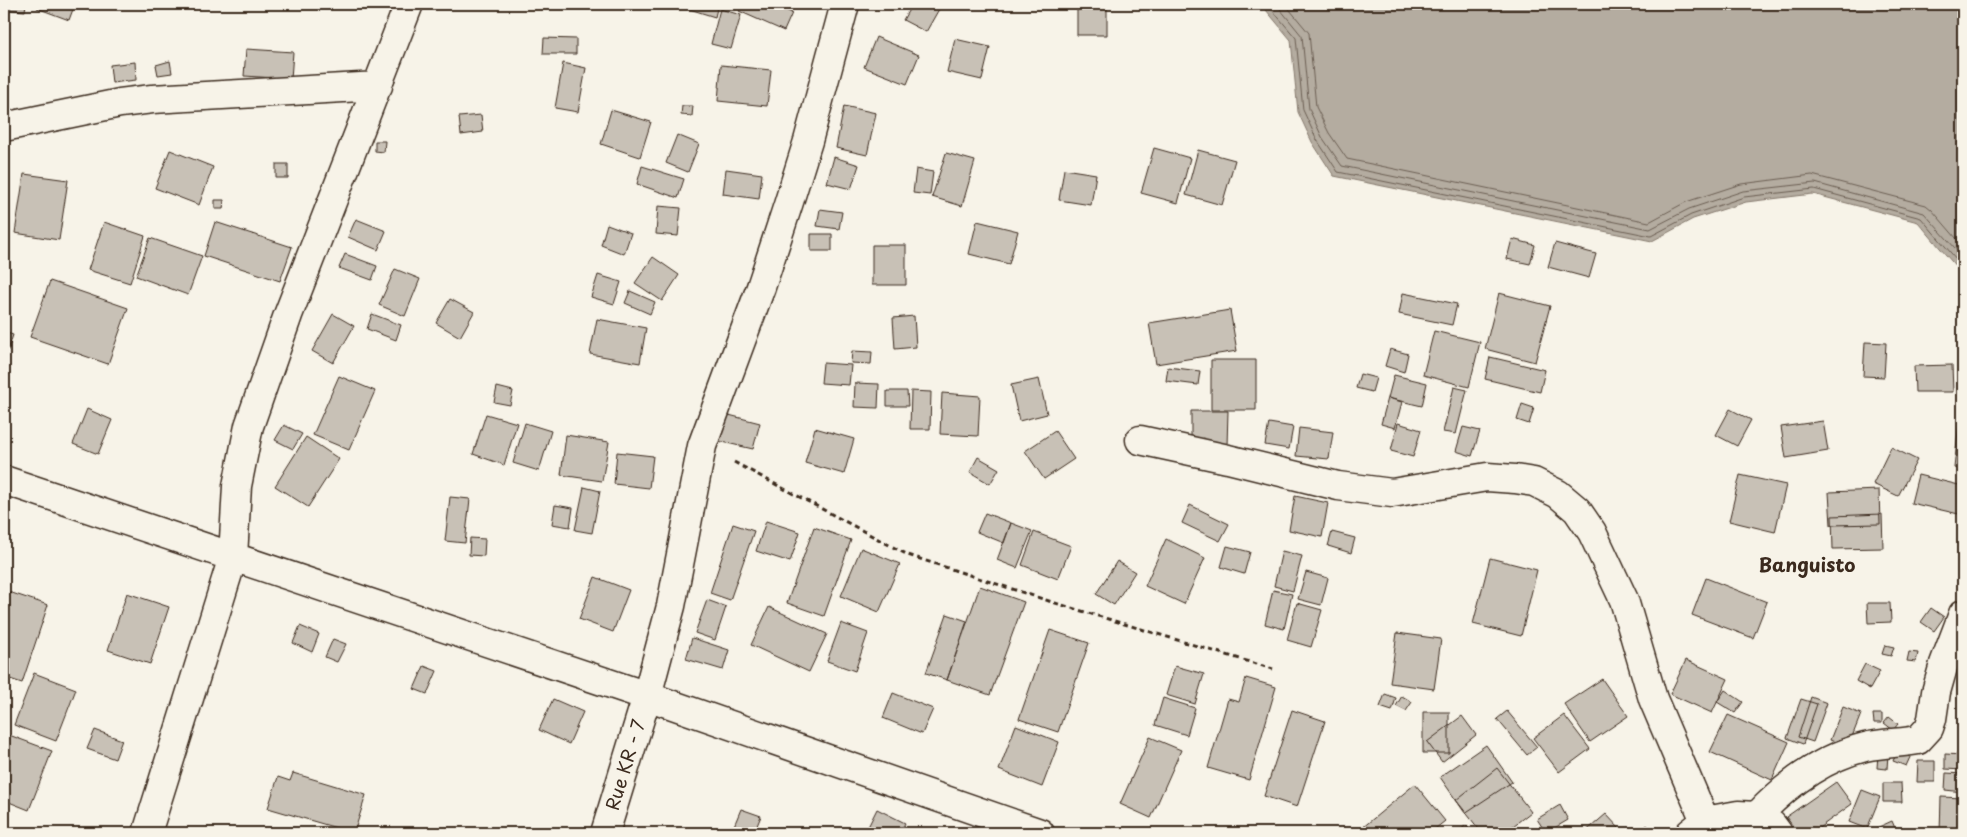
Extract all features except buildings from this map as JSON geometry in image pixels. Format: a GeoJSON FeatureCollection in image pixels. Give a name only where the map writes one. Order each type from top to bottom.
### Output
{"type":"FeatureCollection","features":[{"type":"Feature","properties":{"kind":"street"},"geometry":{"type":"LineString","coordinates":[[148,833],[233,557],[237,486],[249,426],[288,315],[378,86],[408,4]]}},
{"type":"Feature","properties":{"kind":"street","name":"Rue KR - 7"},"geometry":{"type":"LineString","coordinates":[[605,833],[647,696],[671,606],[702,446],[761,287],[788,205],[808,141],[845,4]]}},
{"type":"Feature","properties":{"kind":"street"},"geometry":{"type":"LineString","coordinates":[[4,127],[120,103],[144,100],[378,86]]}},
{"type":"Feature","properties":{"kind":"street"},"geometry":{"type":"LineString","coordinates":[[1140,440],[1338,486],[1392,493],[1487,477],[1534,482],[1558,494],[1577,510],[1592,532],[1624,600],[1653,698],[1697,827],[1738,814],[1769,825],[1777,794],[1821,763],[1866,747],[1918,740],[1924,735],[1932,720],[1936,692],[1944,664],[1963,614]]}},
{"type":"Feature","properties":{"kind":"street"},"geometry":{"type":"LineString","coordinates":[[4,480],[647,696],[1040,833]]}},
{"type":"Feature","properties":{"kind":"path"},"geometry":{"type":"LineString","coordinates":[[702,446],[908,555],[1061,605],[1273,669]]}},
{"type":"Feature","properties":{"kind":"water"},"geometry":{"type":"Polygon","coordinates":[[[1261,4],[1963,4],[1963,275],[1918,222],[1813,194],[1746,202],[1693,219],[1652,241],[1334,176],[1312,142],[1298,112],[1291,40],[1261,4]]]}},
{"type":"Feature","properties":{"kind":"district","name":"Banguisto"},"geometry":{"type":"Point","coordinates":[1807,565]}}]}
